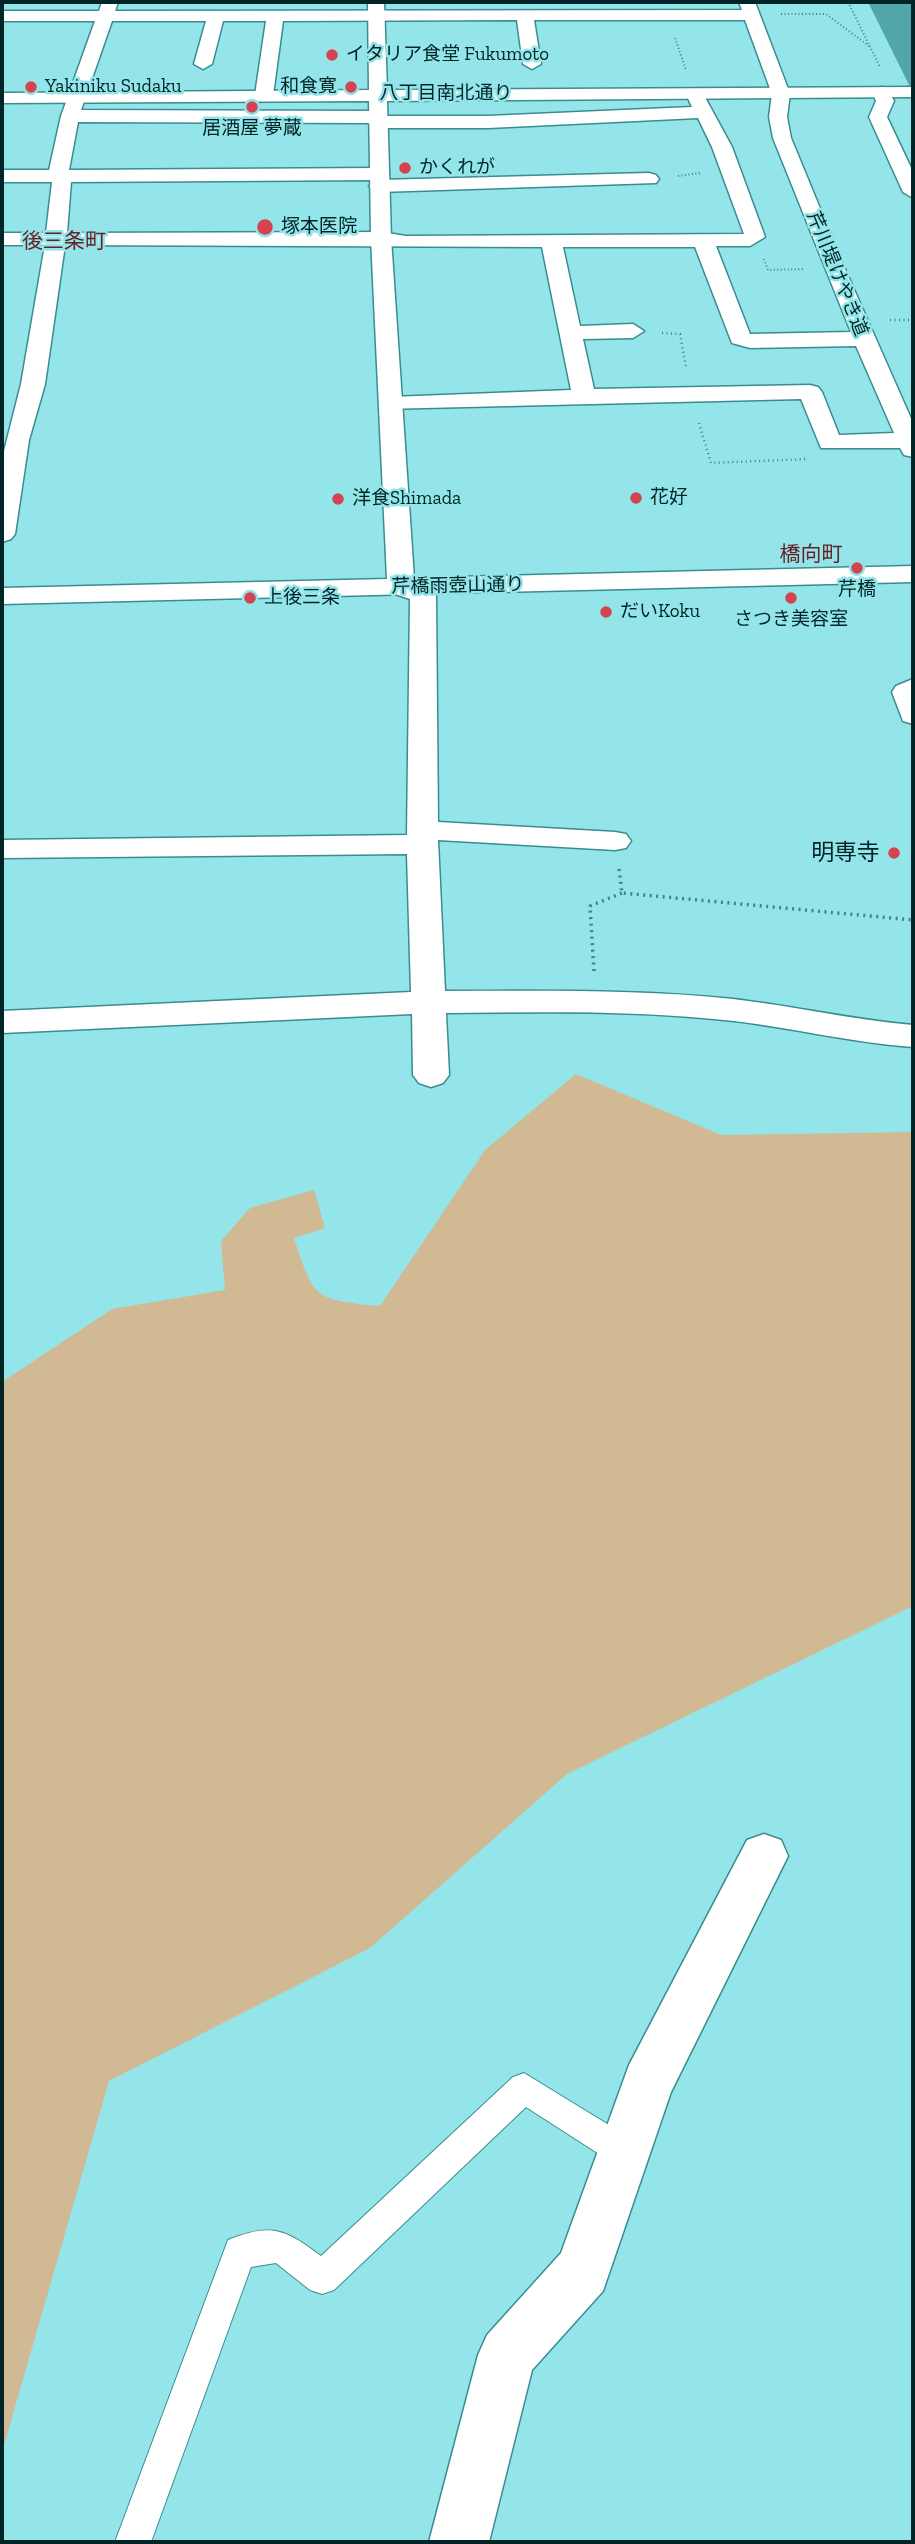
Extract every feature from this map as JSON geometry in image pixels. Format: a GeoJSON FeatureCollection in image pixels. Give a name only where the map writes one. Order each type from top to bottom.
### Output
{"type":"FeatureCollection","features":[{"type":"Feature","properties":{"kind":"street"},"geometry":{"type":"LineString","coordinates":[[2,534],[14,402],[33,384],[56,239],[60,176],[70,116],[109,8]]}},
{"type":"Feature","properties":{"kind":"street"},"geometry":{"type":"LineString","coordinates":[[2,16],[109,8],[216,14],[275,14],[376,8],[405,12],[504,9],[525,16],[667,16],[750,8],[781,94]]}},
{"type":"Feature","properties":{"kind":"street"},"geometry":{"type":"LineString","coordinates":[[376,8],[381,238],[401,587],[423,595],[423,837],[431,1074]]}},
{"type":"Feature","properties":{"kind":"street"},"geometry":{"type":"LineString","coordinates":[[203,64],[216,14]]}},
{"type":"Feature","properties":{"kind":"street"},"geometry":{"type":"LineString","coordinates":[[264,95],[275,14]]}},
{"type":"Feature","properties":{"kind":"street"},"geometry":{"type":"LineString","coordinates":[[525,16],[532,64]]}},
{"type":"Feature","properties":{"kind":"street"},"geometry":{"type":"LineString","coordinates":[[895,92],[885,101],[878,117],[913,192]]}},
{"type":"Feature","properties":{"kind":"street","name":"八丁目南北通り"},"geometry":{"type":"LineString","coordinates":[[2,98],[895,92]]}},
{"type":"Feature","properties":{"kind":"street"},"geometry":{"type":"LineString","coordinates":[[2,239],[381,238],[405,242],[551,242],[755,237],[715,132],[695,93]]}},
{"type":"Feature","properties":{"kind":"street","name":"芹川堤けやき道"},"geometry":{"type":"LineString","coordinates":[[781,94],[778,117],[782,138],[863,338],[912,443]]}},
{"type":"Feature","properties":{"kind":"street"},"geometry":{"type":"LineString","coordinates":[[70,116],[488,122],[703,112]]}},
{"type":"Feature","properties":{"kind":"street"},"geometry":{"type":"LineString","coordinates":[[2,176],[379,180],[649,179]]}},
{"type":"Feature","properties":{"kind":"street"},"geometry":{"type":"LineString","coordinates":[[703,240],[740,338],[750,341],[863,338]]}},
{"type":"Feature","properties":{"kind":"street"},"geometry":{"type":"LineString","coordinates":[[551,242],[584,396]]}},
{"type":"Feature","properties":{"kind":"street"},"geometry":{"type":"LineString","coordinates":[[571,333],[633,331]]}},
{"type":"Feature","properties":{"kind":"street"},"geometry":{"type":"LineString","coordinates":[[391,404],[584,396],[810,392],[830,443],[912,443]]}},
{"type":"Feature","properties":{"kind":"street","name":"芹橋雨壺山通り"},"geometry":{"type":"LineString","coordinates":[[2,596],[913,574]]}},
{"type":"Feature","properties":{"kind":"street"},"geometry":{"type":"LineString","coordinates":[[913,688],[906,692],[913,715]]}},
{"type":"Feature","properties":{"kind":"street"},"geometry":{"type":"LineString","coordinates":[[2,849],[423,837],[615,841]]}},
{"type":"Feature","properties":{"kind":"street"},"geometry":{"type":"LineString","coordinates":[[2,1022],[429,1002],[596,1001],[734,1010],[873,1033],[913,1036]]}},
{"type":"Feature","properties":{"kind":"street"},"geometry":{"type":"LineString","coordinates":[[459,2542],[507,2355],[583,2271],[648,2083],[764,1856]]}},
{"type":"Feature","properties":{"kind":"lane"},"geometry":{"type":"LineString","coordinates":[[133,2542],[240,2252],[281,2246],[323,2278],[524,2088],[624,2152]]}},
{"type":"Feature","properties":{"kind":"path"},"geometry":{"type":"LineString","coordinates":[[848,2],[881,70]]}},
{"type":"Feature","properties":{"kind":"path"},"geometry":{"type":"LineString","coordinates":[[750,8],[826,14],[869,46]]}},
{"type":"Feature","properties":{"kind":"path"},"geometry":{"type":"LineString","coordinates":[[667,16],[695,93]]}},
{"type":"Feature","properties":{"kind":"path"},"geometry":{"type":"LineString","coordinates":[[649,179],[730,169]]}},
{"type":"Feature","properties":{"kind":"path"},"geometry":{"type":"LineString","coordinates":[[752,238],[757,240],[768,270],[834,269]]}},
{"type":"Feature","properties":{"kind":"path"},"geometry":{"type":"LineString","coordinates":[[615,841],[622,893]]}},
{"type":"Feature","properties":{"kind":"path"},"geometry":{"type":"LineString","coordinates":[[596,1001],[590,906],[622,893],[913,920]]}},
{"type":"Feature","properties":{"kind":"shaded area"},"geometry":{"type":"Polygon","coordinates":[[[576,1074],[721,1135],[913,1132],[913,1606],[567,1774],[370,1948],[109,2081],[2,2452],[2,1382],[112,1309],[225,1290],[221,1241],[250,1208],[314,1190],[325,1228],[294,1238],[313,1285],[329,1298],[380,1306],[485,1150],[576,1074]]]}},
{"type":"Feature","properties":{"kind":"water"},"geometry":{"type":"Polygon","coordinates":[[[868,2],[913,2],[913,93],[868,2]]]}},
{"type":"Feature","properties":{"kind":"place","name":"イタリア食堂 Fukumoto"},"geometry":{"type":"Point","coordinates":[332,55]}},
{"type":"Feature","properties":{"kind":"place","name":"Yakiniku Sudaku"},"geometry":{"type":"Point","coordinates":[31,87]}},
{"type":"Feature","properties":{"kind":"place","name":"和食寛"},"geometry":{"type":"Point","coordinates":[351,87]}},
{"type":"Feature","properties":{"kind":"place","name":"居酒屋 夢蔵"},"geometry":{"type":"Point","coordinates":[252,107]}},
{"type":"Feature","properties":{"kind":"place","name":"かくれが"},"geometry":{"type":"Point","coordinates":[405,168]}},
{"type":"Feature","properties":{"kind":"place","name":"塚本医院"},"geometry":{"type":"Point","coordinates":[265,227]}},
{"type":"Feature","properties":{"kind":"place","name":"花好"},"geometry":{"type":"Point","coordinates":[636,498]}},
{"type":"Feature","properties":{"kind":"place","name":"洋食Shimada"},"geometry":{"type":"Point","coordinates":[338,499]}},
{"type":"Feature","properties":{"kind":"place","name":"芹橋"},"geometry":{"type":"Point","coordinates":[857,568]}},
{"type":"Feature","properties":{"kind":"place","name":"上後三条"},"geometry":{"type":"Point","coordinates":[250,598]}},
{"type":"Feature","properties":{"kind":"place","name":"さつき美容室"},"geometry":{"type":"Point","coordinates":[791,598]}},
{"type":"Feature","properties":{"kind":"place","name":"だいKoku"},"geometry":{"type":"Point","coordinates":[606,612]}},
{"type":"Feature","properties":{"kind":"place","name":"明専寺"},"geometry":{"type":"Point","coordinates":[894,853]}},
{"type":"Feature","properties":{"kind":"district","name":"後三条町"},"geometry":{"type":"Point","coordinates":[64,242]}},
{"type":"Feature","properties":{"kind":"district","name":"橋向町"},"geometry":{"type":"Point","coordinates":[811,555]}}]}
